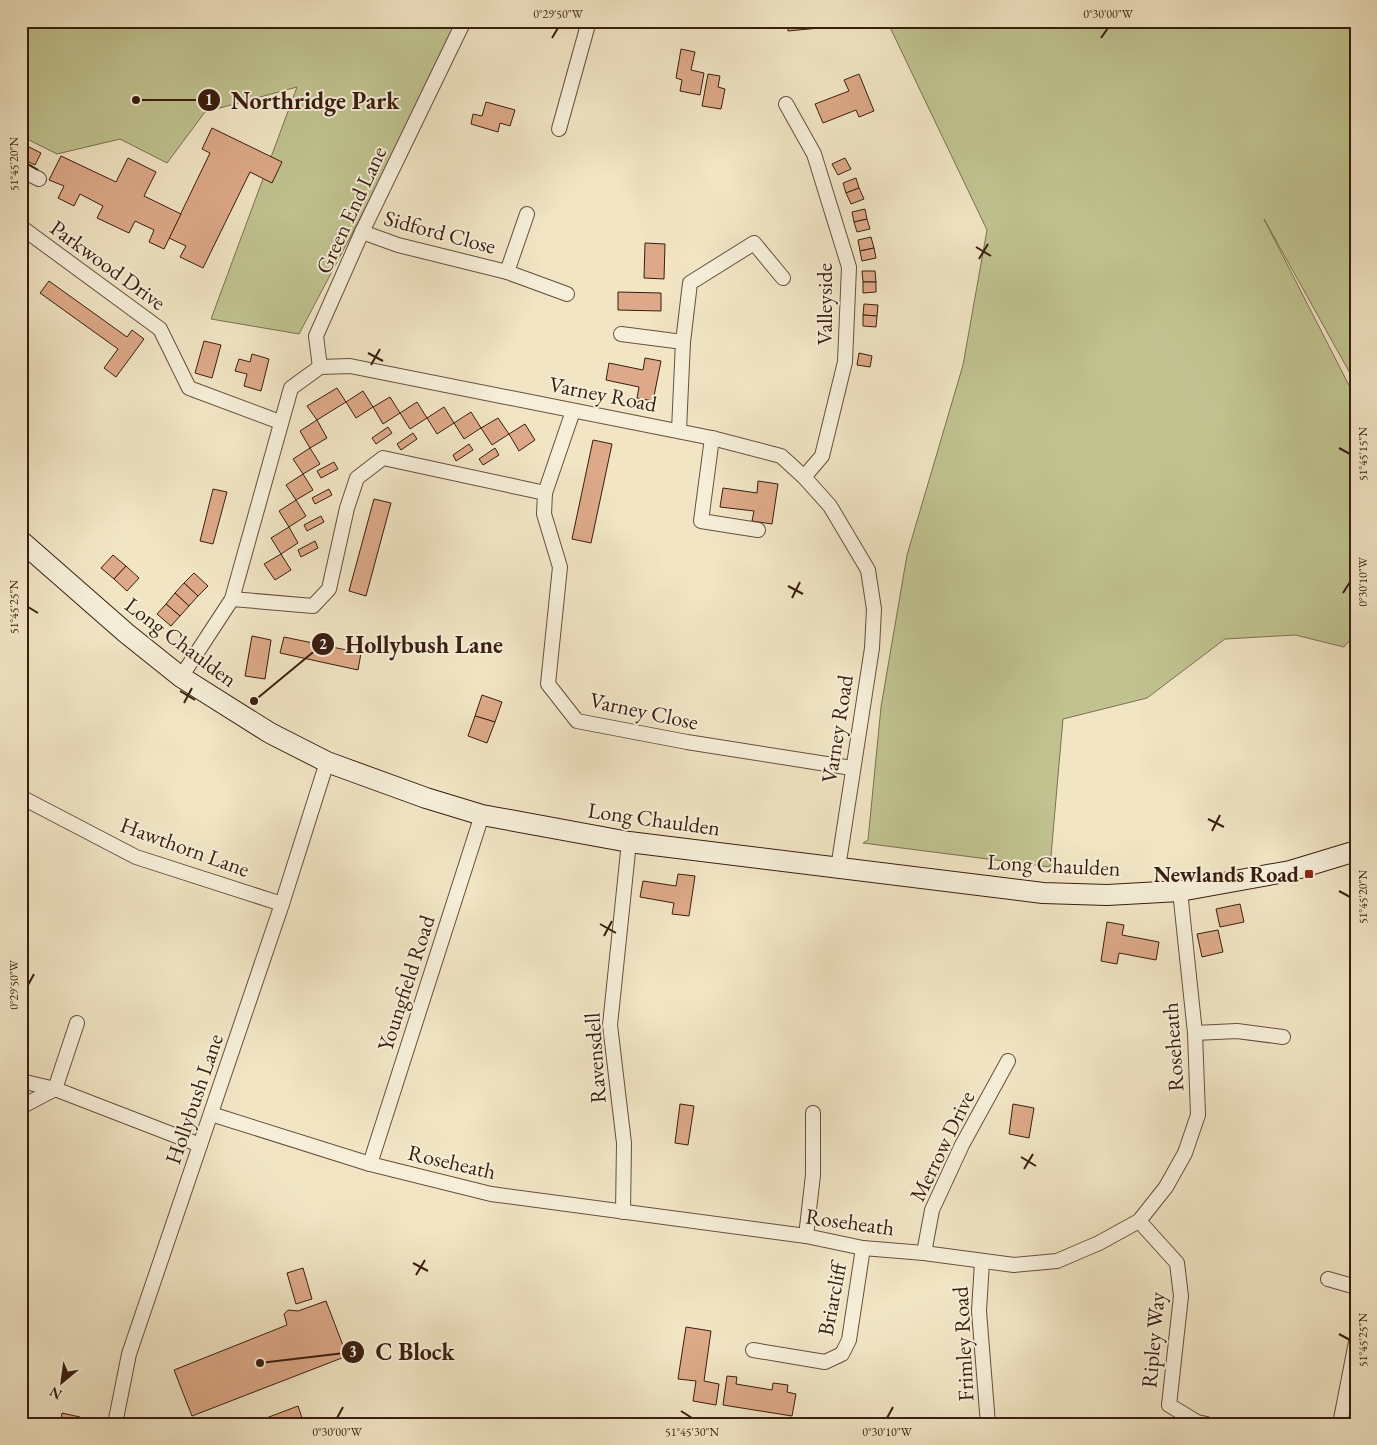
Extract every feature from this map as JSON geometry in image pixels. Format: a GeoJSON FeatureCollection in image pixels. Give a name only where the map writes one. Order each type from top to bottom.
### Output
{"type":"FeatureCollection","features":[{"type":"Feature","properties":{"kind":"street","name":"Green End Lane"},"geometry":{"type":"LineString","coordinates":[[320,367],[316,336],[362,232],[464,21]]}},
{"type":"Feature","properties":{"kind":"street"},"geometry":{"type":"LineString","coordinates":[[559,129],[589,21]]}},
{"type":"Feature","properties":{"kind":"street","name":"Valleyside"},"geometry":{"type":"LineString","coordinates":[[786,104],[814,154],[849,266],[845,362],[822,456],[804,476]]}},
{"type":"Feature","properties":{"kind":"street"},"geometry":{"type":"LineString","coordinates":[[21,170],[38,179]]}},
{"type":"Feature","properties":{"kind":"street","name":"Sidford Close"},"geometry":{"type":"LineString","coordinates":[[508,272],[527,214]]}},
{"type":"Feature","properties":{"kind":"street","name":"Parkwood Drive"},"geometry":{"type":"LineString","coordinates":[[21,227],[160,329],[188,388],[280,422]]}},
{"type":"Feature","properties":{"kind":"street","name":"Sidford Close"},"geometry":{"type":"LineString","coordinates":[[362,232],[398,245],[508,272],[567,294]]}},
{"type":"Feature","properties":{"kind":"street"},"geometry":{"type":"LineString","coordinates":[[679,430],[683,342],[690,283],[754,243],[783,278]]}},
{"type":"Feature","properties":{"kind":"street"},"geometry":{"type":"LineString","coordinates":[[621,334],[683,342]]}},
{"type":"Feature","properties":{"kind":"street","name":"Varney Road"},"geometry":{"type":"LineString","coordinates":[[320,367],[350,366],[573,411],[679,430],[781,456],[804,476],[830,506],[868,570],[874,609],[872,648],[838,868]]}},
{"type":"Feature","properties":{"kind":"street"},"geometry":{"type":"LineString","coordinates":[[181,677],[232,599],[291,388],[320,367]]}},
{"type":"Feature","properties":{"kind":"street","name":"Varney Close"},"geometry":{"type":"LineString","coordinates":[[573,411],[545,493],[544,514],[560,567],[548,684],[577,721],[687,742],[852,768]]}},
{"type":"Feature","properties":{"kind":"street"},"geometry":{"type":"LineString","coordinates":[[712,438],[701,520],[758,530]]}},
{"type":"Feature","properties":{"kind":"street"},"geometry":{"type":"LineString","coordinates":[[232,599],[313,606],[328,589],[347,508],[357,478],[383,458],[545,493]]}},
{"type":"Feature","properties":{"kind":"street","name":"Long Chaulden"},"geometry":{"type":"LineString","coordinates":[[21,541],[126,633],[181,677],[270,734],[327,762],[426,798],[482,815],[629,842],[1043,893],[1107,895],[1180,891],[1290,872],[1356,851]]}},
{"type":"Feature","properties":{"kind":"street","name":"Hollybush Lane"},"geometry":{"type":"LineString","coordinates":[[115,1424],[129,1354],[282,904],[327,762]]}},
{"type":"Feature","properties":{"kind":"street","name":"Hawthorn Lane"},"geometry":{"type":"LineString","coordinates":[[21,797],[136,857],[282,904]]}},
{"type":"Feature","properties":{"kind":"street","name":"Youngfield Road"},"geometry":{"type":"LineString","coordinates":[[370,1164],[482,815]]}},
{"type":"Feature","properties":{"kind":"street","name":"Ravensdell"},"geometry":{"type":"LineString","coordinates":[[624,1212],[624,1143],[610,1025],[629,842]]}},
{"type":"Feature","properties":{"kind":"street","name":"Roseheath"},"geometry":{"type":"LineString","coordinates":[[211,1114],[370,1164],[491,1194],[806,1236],[863,1248],[924,1253],[1014,1265],[1057,1261],[1099,1243],[1139,1221],[1166,1187],[1180,1162],[1198,1115],[1195,1033],[1180,891]]}},
{"type":"Feature","properties":{"kind":"street"},"geometry":{"type":"LineString","coordinates":[[21,1107],[55,1089],[77,1023]]}},
{"type":"Feature","properties":{"kind":"street"},"geometry":{"type":"LineString","coordinates":[[1195,1033],[1237,1031],[1283,1037]]}},
{"type":"Feature","properties":{"kind":"street","name":"Merrow Drive"},"geometry":{"type":"LineString","coordinates":[[924,1253],[932,1210],[962,1145],[1008,1061]]}},
{"type":"Feature","properties":{"kind":"street"},"geometry":{"type":"LineString","coordinates":[[21,1081],[55,1089],[200,1145]]}},
{"type":"Feature","properties":{"kind":"street"},"geometry":{"type":"LineString","coordinates":[[806,1236],[812,1175],[813,1113]]}},
{"type":"Feature","properties":{"kind":"street","name":"Ripley Way"},"geometry":{"type":"LineString","coordinates":[[1139,1221],[1177,1264],[1181,1296],[1169,1405],[1197,1422],[1207,1424]]}},
{"type":"Feature","properties":{"kind":"street","name":"Briarcliff"},"geometry":{"type":"LineString","coordinates":[[752,1350],[825,1362],[842,1354],[849,1340],[863,1248]]}},
{"type":"Feature","properties":{"kind":"street","name":"Frimley Road"},"geometry":{"type":"LineString","coordinates":[[982,1262],[979,1311],[988,1424]]}},
{"type":"Feature","properties":{"kind":"street"},"geometry":{"type":"LineString","coordinates":[[1328,1279],[1356,1287]]}},
{"type":"Feature","properties":{"kind":"street"},"geometry":{"type":"LineString","coordinates":[[1340,1424],[1356,1342]]}},
{"type":"Feature","properties":{"kind":"green space"},"geometry":{"type":"Polygon","coordinates":[[[21,21],[458,21],[439,69],[299,334],[211,319],[297,87],[205,112],[167,163],[120,139],[57,154],[21,136],[21,21]]]}},
{"type":"Feature","properties":{"kind":"green space"},"geometry":{"type":"Polygon","coordinates":[[[887,21],[1356,21],[1356,384],[1264,219],[1356,399],[1356,633],[1344,647],[1295,635],[1225,639],[1147,698],[1063,719],[1050,867],[863,843],[868,840],[881,707],[907,555],[963,365],[987,230],[887,21]]]}},
{"type":"Feature","properties":{"kind":"building"},"geometry":{"type":"Polygon","coordinates":[[[788,21],[818,21],[819,28],[788,31],[788,21]]]}},
{"type":"Feature","properties":{"kind":"building"},"geometry":{"type":"Polygon","coordinates":[[[681,49],[695,52],[691,70],[704,73],[700,95],[680,91],[682,80],[676,78],[681,49]]]}},
{"type":"Feature","properties":{"kind":"building"},"geometry":{"type":"Polygon","coordinates":[[[708,74],[720,76],[718,87],[725,89],[721,109],[702,106],[708,74]]]}},
{"type":"Feature","properties":{"kind":"building"},"geometry":{"type":"Polygon","coordinates":[[[859,74],[874,111],[859,117],[856,110],[823,123],[815,104],[849,91],[844,80],[859,74]]]}},
{"type":"Feature","properties":{"kind":"building"},"geometry":{"type":"Polygon","coordinates":[[[486,102],[515,110],[510,126],[500,123],[498,132],[471,124],[473,114],[482,116],[486,102]]]}},
{"type":"Feature","properties":{"kind":"building"},"geometry":{"type":"Polygon","coordinates":[[[212,128],[282,162],[272,183],[250,172],[203,268],[180,257],[186,246],[169,238],[210,153],[202,149],[212,128]]]}},
{"type":"Feature","properties":{"kind":"building"},"geometry":{"type":"Polygon","coordinates":[[[21,143],[41,153],[35,165],[21,158],[21,143]]]}},
{"type":"Feature","properties":{"kind":"building"},"geometry":{"type":"Polygon","coordinates":[[[61,156],[116,182],[128,158],[156,172],[144,196],[181,214],[164,249],[149,242],[154,230],[135,221],[129,233],[97,218],[103,206],[80,194],[74,206],[58,198],[64,186],[49,180],[61,156]]]}},
{"type":"Feature","properties":{"kind":"building"},"geometry":{"type":"Polygon","coordinates":[[[845,158],[851,169],[838,175],[832,164],[845,158]]]}},
{"type":"Feature","properties":{"kind":"building"},"geometry":{"type":"Polygon","coordinates":[[[856,178],[859,188],[846,193],[843,183],[856,178]]]}},
{"type":"Feature","properties":{"kind":"building"},"geometry":{"type":"Polygon","coordinates":[[[859,188],[864,199],[851,204],[846,193],[859,188]]]}},
{"type":"Feature","properties":{"kind":"building"},"geometry":{"type":"Polygon","coordinates":[[[865,209],[867,219],[854,222],[852,212],[865,209]]]}},
{"type":"Feature","properties":{"kind":"building"},"geometry":{"type":"Polygon","coordinates":[[[867,219],[870,229],[857,232],[854,222],[867,219]]]}},
{"type":"Feature","properties":{"kind":"building"},"geometry":{"type":"Polygon","coordinates":[[[871,237],[874,248],[860,251],[858,240],[871,237]]]}},
{"type":"Feature","properties":{"kind":"building"},"geometry":{"type":"Polygon","coordinates":[[[645,243],[665,244],[664,279],[644,278],[645,243]]]}},
{"type":"Feature","properties":{"kind":"building"},"geometry":{"type":"Polygon","coordinates":[[[874,248],[876,258],[862,261],[860,251],[874,248]]]}},
{"type":"Feature","properties":{"kind":"building"},"geometry":{"type":"Polygon","coordinates":[[[862,271],[875,271],[876,282],[863,282],[862,271]]]}},
{"type":"Feature","properties":{"kind":"building"},"geometry":{"type":"Polygon","coordinates":[[[49,281],[127,337],[132,330],[144,339],[116,377],[104,368],[118,349],[40,293],[49,281]]]}},
{"type":"Feature","properties":{"kind":"building"},"geometry":{"type":"Polygon","coordinates":[[[863,282],[876,282],[876,292],[863,293],[863,282]]]}},
{"type":"Feature","properties":{"kind":"building"},"geometry":{"type":"Polygon","coordinates":[[[618,292],[661,293],[661,311],[618,310],[618,292]]]}},
{"type":"Feature","properties":{"kind":"building"},"geometry":{"type":"Polygon","coordinates":[[[864,304],[878,305],[877,316],[863,315],[864,304]]]}},
{"type":"Feature","properties":{"kind":"building"},"geometry":{"type":"Polygon","coordinates":[[[863,315],[877,316],[876,327],[863,326],[863,315]]]}},
{"type":"Feature","properties":{"kind":"building"},"geometry":{"type":"Polygon","coordinates":[[[21,328],[29,332],[24,342],[29,345],[21,360],[21,328]]]}},
{"type":"Feature","properties":{"kind":"building"},"geometry":{"type":"Polygon","coordinates":[[[204,341],[221,345],[212,378],[195,373],[204,341]]]}},
{"type":"Feature","properties":{"kind":"building"},"geometry":{"type":"Polygon","coordinates":[[[859,353],[872,356],[870,367],[857,365],[859,353]]]}},
{"type":"Feature","properties":{"kind":"building"},"geometry":{"type":"Polygon","coordinates":[[[252,354],[269,359],[261,391],[244,386],[247,374],[235,371],[239,359],[250,362],[252,354]]]}},
{"type":"Feature","properties":{"kind":"building"},"geometry":{"type":"Polygon","coordinates":[[[645,358],[661,361],[653,401],[637,398],[639,387],[606,380],[609,363],[643,370],[645,358]]]}},
{"type":"Feature","properties":{"kind":"building"},"geometry":{"type":"Polygon","coordinates":[[[337,388],[346,402],[317,420],[307,406],[337,388]]]}},
{"type":"Feature","properties":{"kind":"building"},"geometry":{"type":"Polygon","coordinates":[[[363,391],[373,407],[356,418],[346,402],[363,391]]]}},
{"type":"Feature","properties":{"kind":"building"},"geometry":{"type":"Polygon","coordinates":[[[390,397],[400,413],[383,424],[373,407],[390,397]]]}},
{"type":"Feature","properties":{"kind":"building"},"geometry":{"type":"Polygon","coordinates":[[[417,402],[427,418],[410,429],[400,413],[417,402]]]}},
{"type":"Feature","properties":{"kind":"building"},"geometry":{"type":"Polygon","coordinates":[[[444,407],[454,423],[437,434],[427,418],[444,407]]]}},
{"type":"Feature","properties":{"kind":"building"},"geometry":{"type":"Polygon","coordinates":[[[471,412],[481,428],[464,439],[454,423],[471,412]]]}},
{"type":"Feature","properties":{"kind":"building"},"geometry":{"type":"Polygon","coordinates":[[[498,418],[509,434],[492,445],[481,428],[498,418]]]}},
{"type":"Feature","properties":{"kind":"building"},"geometry":{"type":"Polygon","coordinates":[[[317,420],[327,438],[310,448],[300,431],[317,420]]]}},
{"type":"Feature","properties":{"kind":"building"},"geometry":{"type":"Polygon","coordinates":[[[525,424],[535,440],[519,451],[509,434],[525,424]]]}},
{"type":"Feature","properties":{"kind":"building"},"geometry":{"type":"Polygon","coordinates":[[[388,427],[392,433],[376,444],[372,438],[388,427]]]}},
{"type":"Feature","properties":{"kind":"building"},"geometry":{"type":"Polygon","coordinates":[[[413,433],[417,439],[401,450],[397,444],[413,433]]]}},
{"type":"Feature","properties":{"kind":"building"},"geometry":{"type":"Polygon","coordinates":[[[593,440],[612,444],[591,543],[572,539],[593,440]]]}},
{"type":"Feature","properties":{"kind":"building"},"geometry":{"type":"Polygon","coordinates":[[[469,444],[473,450],[456,461],[453,455],[469,444]]]}},
{"type":"Feature","properties":{"kind":"building"},"geometry":{"type":"Polygon","coordinates":[[[310,448],[320,464],[303,474],[293,459],[310,448]]]}},
{"type":"Feature","properties":{"kind":"building"},"geometry":{"type":"Polygon","coordinates":[[[495,448],[499,455],[483,465],[479,459],[495,448]]]}},
{"type":"Feature","properties":{"kind":"building"},"geometry":{"type":"Polygon","coordinates":[[[334,462],[338,469],[321,478],[317,471],[334,462]]]}},
{"type":"Feature","properties":{"kind":"building"},"geometry":{"type":"Polygon","coordinates":[[[303,474],[313,490],[296,500],[286,485],[303,474]]]}},
{"type":"Feature","properties":{"kind":"building"},"geometry":{"type":"Polygon","coordinates":[[[758,481],[778,484],[772,524],[752,521],[754,511],[720,507],[723,488],[757,493],[758,481]]]}},
{"type":"Feature","properties":{"kind":"building"},"geometry":{"type":"Polygon","coordinates":[[[213,489],[227,492],[213,544],[200,541],[213,489]]]}},
{"type":"Feature","properties":{"kind":"building"},"geometry":{"type":"Polygon","coordinates":[[[329,489],[332,495],[315,504],[312,498],[329,489]]]}},
{"type":"Feature","properties":{"kind":"building"},"geometry":{"type":"Polygon","coordinates":[[[374,499],[391,503],[366,596],[349,591],[374,499]]]}},
{"type":"Feature","properties":{"kind":"building"},"geometry":{"type":"Polygon","coordinates":[[[296,500],[306,516],[289,527],[279,511],[296,500]]]}},
{"type":"Feature","properties":{"kind":"building"},"geometry":{"type":"Polygon","coordinates":[[[321,516],[324,522],[307,531],[304,525],[321,516]]]}},
{"type":"Feature","properties":{"kind":"building"},"geometry":{"type":"Polygon","coordinates":[[[289,527],[298,543],[281,554],[271,538],[289,527]]]}},
{"type":"Feature","properties":{"kind":"building"},"geometry":{"type":"Polygon","coordinates":[[[315,541],[318,548],[301,557],[298,550],[315,541]]]}},
{"type":"Feature","properties":{"kind":"building"},"geometry":{"type":"Polygon","coordinates":[[[281,554],[291,570],[275,580],[264,564],[281,554]]]}},
{"type":"Feature","properties":{"kind":"building"},"geometry":{"type":"Polygon","coordinates":[[[113,555],[126,566],[114,579],[101,568],[113,555]]]}},
{"type":"Feature","properties":{"kind":"building"},"geometry":{"type":"Polygon","coordinates":[[[126,566],[139,578],[127,591],[114,579],[126,566]]]}},
{"type":"Feature","properties":{"kind":"building"},"geometry":{"type":"Polygon","coordinates":[[[194,573],[208,586],[198,596],[184,583],[194,573]]]}},
{"type":"Feature","properties":{"kind":"building"},"geometry":{"type":"Polygon","coordinates":[[[184,583],[198,596],[189,606],[175,593],[184,583]]]}},
{"type":"Feature","properties":{"kind":"building"},"geometry":{"type":"Polygon","coordinates":[[[175,593],[189,606],[180,616],[166,604],[175,593]]]}},
{"type":"Feature","properties":{"kind":"building"},"geometry":{"type":"Polygon","coordinates":[[[166,604],[180,616],[171,626],[157,614],[166,604]]]}},
{"type":"Feature","properties":{"kind":"building"},"geometry":{"type":"Polygon","coordinates":[[[252,636],[271,640],[265,679],[245,676],[252,636]]]}},
{"type":"Feature","properties":{"kind":"building"},"geometry":{"type":"Polygon","coordinates":[[[284,637],[361,653],[358,670],[280,653],[284,637]]]}},
{"type":"Feature","properties":{"kind":"building"},"geometry":{"type":"Polygon","coordinates":[[[482,695],[502,702],[495,722],[475,716],[482,695]]]}},
{"type":"Feature","properties":{"kind":"building"},"geometry":{"type":"Polygon","coordinates":[[[475,716],[495,722],[487,743],[468,736],[475,716]]]}},
{"type":"Feature","properties":{"kind":"building"},"geometry":{"type":"Polygon","coordinates":[[[678,874],[695,876],[689,916],[672,914],[674,903],[640,897],[643,881],[676,886],[678,874]]]}},
{"type":"Feature","properties":{"kind":"building"},"geometry":{"type":"Polygon","coordinates":[[[1240,904],[1244,922],[1220,927],[1216,909],[1240,904]]]}},
{"type":"Feature","properties":{"kind":"building"},"geometry":{"type":"Polygon","coordinates":[[[1107,922],[1124,925],[1122,935],[1159,942],[1156,960],[1119,953],[1117,964],[1101,961],[1107,922]]]}},
{"type":"Feature","properties":{"kind":"building"},"geometry":{"type":"Polygon","coordinates":[[[1218,930],[1223,952],[1202,957],[1197,934],[1218,930]]]}},
{"type":"Feature","properties":{"kind":"building"},"geometry":{"type":"Polygon","coordinates":[[[680,1104],[694,1106],[688,1145],[675,1143],[680,1104]]]}},
{"type":"Feature","properties":{"kind":"building"},"geometry":{"type":"Polygon","coordinates":[[[1013,1104],[1034,1108],[1029,1138],[1009,1134],[1013,1104]]]}},
{"type":"Feature","properties":{"kind":"building"},"geometry":{"type":"Polygon","coordinates":[[[303,1268],[312,1299],[296,1304],[287,1273],[303,1268]]]}},
{"type":"Feature","properties":{"kind":"building"},"geometry":{"type":"Polygon","coordinates":[[[326,1301],[347,1356],[192,1416],[174,1370],[287,1325],[284,1314],[288,1310],[298,1311],[326,1301]]]}},
{"type":"Feature","properties":{"kind":"building"},"geometry":{"type":"Polygon","coordinates":[[[686,1327],[711,1331],[704,1381],[719,1384],[716,1405],[693,1401],[696,1381],[678,1379],[686,1327]]]}},
{"type":"Feature","properties":{"kind":"building"},"geometry":{"type":"Polygon","coordinates":[[[727,1376],[737,1377],[736,1384],[772,1390],[773,1383],[788,1385],[787,1392],[796,1394],[792,1416],[723,1405],[727,1376]]]}},
{"type":"Feature","properties":{"kind":"building"},"geometry":{"type":"Polygon","coordinates":[[[298,1406],[304,1424],[262,1424],[261,1420],[298,1406]]]}},
{"type":"Feature","properties":{"kind":"building"},"geometry":{"type":"Polygon","coordinates":[[[62,1413],[80,1417],[79,1424],[60,1424],[62,1413]]]}},
{"type":"Feature","properties":{"kind":"place","name":"Northridge Park"},"geometry":{"type":"Point","coordinates":[136,100]}},
{"type":"Feature","properties":{"kind":"place","name":"Hollybush Lane"},"geometry":{"type":"Point","coordinates":[254,701]}},
{"type":"Feature","properties":{"kind":"place","name":"Newlands Road"},"geometry":{"type":"Point","coordinates":[1309,874]}},
{"type":"Feature","properties":{"kind":"place","name":"C Block"},"geometry":{"type":"Point","coordinates":[260,1363]}}]}
